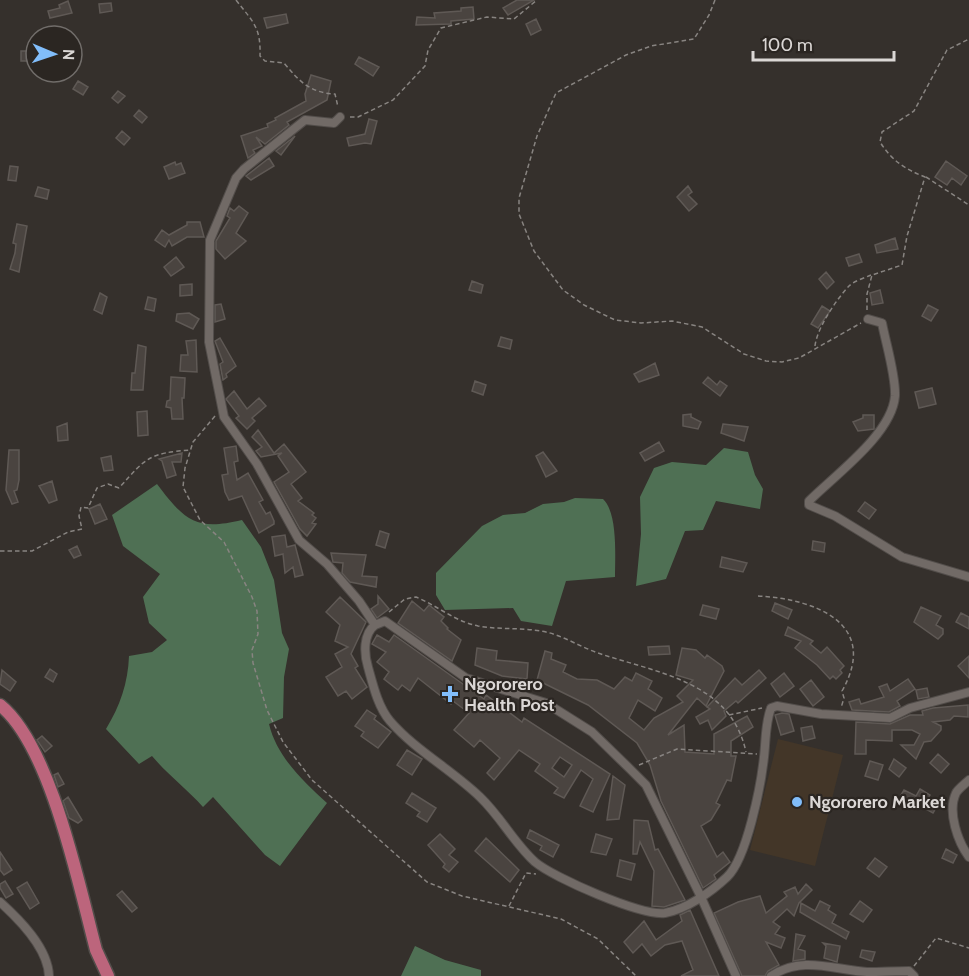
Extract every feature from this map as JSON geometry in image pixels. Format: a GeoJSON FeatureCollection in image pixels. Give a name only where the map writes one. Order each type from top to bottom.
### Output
{"type":"FeatureCollection","features":[{"type":"Feature","properties":{"kind":"main road"},"geometry":{"type":"LineString","coordinates":[[0,705],[22,730],[48,784],[96,950],[108,976]]}},
{"type":"Feature","properties":{"kind":"street"},"geometry":{"type":"LineString","coordinates":[[340,117],[334,123],[305,120],[277,141],[236,178],[210,240],[209,342],[224,417],[256,464],[299,540],[327,564],[359,601],[375,625]]}},
{"type":"Feature","properties":{"kind":"street"},"geometry":{"type":"LineString","coordinates":[[868,319],[882,323],[895,394],[891,414],[833,479],[809,501],[809,505],[835,516],[902,557],[969,577]]}},
{"type":"Feature","properties":{"kind":"street"},"geometry":{"type":"LineString","coordinates":[[736,976],[702,897],[646,784],[592,732],[546,703],[466,678],[385,621],[375,625],[365,643],[366,660],[376,694],[389,720],[490,806],[511,836],[537,863],[609,899],[652,913],[674,910],[702,897],[729,875],[738,860],[758,796],[765,755],[766,727],[771,708],[777,706],[840,714],[896,717],[909,708],[969,692]]}},
{"type":"Feature","properties":{"kind":"street"},"geometry":{"type":"LineString","coordinates":[[969,780],[956,793],[954,807],[957,835],[969,857]]}},
{"type":"Feature","properties":{"kind":"street"},"geometry":{"type":"LineString","coordinates":[[0,902],[36,943],[48,968],[49,976]]}},
{"type":"Feature","properties":{"kind":"street"},"geometry":{"type":"LineString","coordinates":[[771,976],[791,967],[826,964],[864,972],[912,974]]}},
{"type":"Feature","properties":{"kind":"path"},"geometry":{"type":"LineString","coordinates":[[236,0],[259,29],[260,56],[265,61],[284,63],[300,83],[320,93],[334,94],[340,117]]}},
{"type":"Feature","properties":{"kind":"path"},"geometry":{"type":"LineString","coordinates":[[358,117],[393,100],[425,66],[428,50],[441,28],[487,16],[514,19],[537,0]]}},
{"type":"Feature","properties":{"kind":"path"},"geometry":{"type":"LineString","coordinates":[[715,0],[710,15],[694,39],[651,46],[626,54],[556,93],[537,136],[519,198],[519,214],[534,251],[563,290],[584,305],[615,320],[641,323],[672,321],[702,327],[744,354],[766,361],[782,362],[799,358],[868,319],[867,294],[872,275]]}},
{"type":"Feature","properties":{"kind":"path"},"geometry":{"type":"LineString","coordinates":[[969,39],[947,50],[914,111],[882,132],[880,142],[889,156],[903,168],[925,177],[969,206]]}},
{"type":"Feature","properties":{"kind":"path"},"geometry":{"type":"LineString","coordinates":[[815,348],[816,339],[850,284],[902,265],[907,236],[925,177]]}},
{"type":"Feature","properties":{"kind":"path"},"geometry":{"type":"LineString","coordinates":[[224,417],[212,415],[194,442],[185,468],[183,487],[200,520],[224,542],[252,597],[257,611],[258,633],[252,650],[254,663],[267,710],[283,742],[312,780],[427,882],[462,896],[561,919],[598,939],[636,976]]}},
{"type":"Feature","properties":{"kind":"path"},"geometry":{"type":"LineString","coordinates":[[0,551],[32,551],[68,532],[82,529],[79,516],[81,507],[88,508],[97,488],[108,484],[119,488],[144,460],[169,452],[192,450]]}},
{"type":"Feature","properties":{"kind":"path"},"geometry":{"type":"LineString","coordinates":[[385,621],[394,605],[412,596],[457,619],[479,626],[549,633],[598,653],[684,680],[715,699],[744,740],[747,752]]}},
{"type":"Feature","properties":{"kind":"path"},"geometry":{"type":"LineString","coordinates":[[758,596],[811,606],[843,624],[856,650],[852,673],[842,691],[844,698],[840,714]]}},
{"type":"Feature","properties":{"kind":"path"},"geometry":{"type":"LineString","coordinates":[[728,715],[753,708],[771,708]]}},
{"type":"Feature","properties":{"kind":"path"},"geometry":{"type":"LineString","coordinates":[[630,769],[677,749],[765,755]]}},
{"type":"Feature","properties":{"kind":"path"},"geometry":{"type":"LineString","coordinates":[[508,907],[525,873],[558,875]]}},
{"type":"Feature","properties":{"kind":"path"},"geometry":{"type":"LineString","coordinates":[[912,974],[936,938],[969,948]]}},
{"type":"Feature","properties":{"kind":"shaded area","name":"Ngororero Market"},"geometry":{"type":"Polygon","coordinates":[[[778,739],[843,755],[815,866],[750,850],[778,739]]]}},
{"type":"Feature","properties":{"kind":"green space"},"geometry":{"type":"Polygon","coordinates":[[[724,448],[748,452],[755,475],[763,489],[760,509],[716,501],[703,530],[685,531],[666,579],[636,586],[641,534],[640,497],[654,468],[672,462],[706,465],[724,448]]]}},
{"type":"Feature","properties":{"kind":"green space"},"geometry":{"type":"Polygon","coordinates":[[[157,484],[184,515],[193,520],[213,524],[242,520],[261,547],[274,580],[282,633],[289,649],[284,677],[283,718],[269,724],[278,747],[292,768],[327,803],[280,866],[265,855],[213,797],[203,807],[152,756],[139,764],[106,729],[122,694],[129,656],[152,652],[167,640],[149,623],[143,597],[160,574],[123,546],[112,515],[157,484]]]}},
{"type":"Feature","properties":{"kind":"green space"},"geometry":{"type":"Polygon","coordinates":[[[575,498],[603,499],[608,506],[615,536],[615,577],[566,581],[552,626],[521,621],[513,608],[445,610],[436,595],[436,573],[482,526],[503,515],[525,513],[543,504],[564,502],[575,498]]]}},
{"type":"Feature","properties":{"kind":"green space"},"geometry":{"type":"Polygon","coordinates":[[[415,946],[445,960],[481,970],[481,976],[401,976],[415,946]]]}},
{"type":"Feature","properties":{"kind":"building"},"geometry":{"type":"Polygon","coordinates":[[[517,0],[534,0],[508,15],[503,8],[517,0]]]}},
{"type":"Feature","properties":{"kind":"building"},"geometry":{"type":"Polygon","coordinates":[[[68,1],[72,13],[50,18],[48,11],[60,8],[59,5],[68,1]]]}},
{"type":"Feature","properties":{"kind":"building"},"geometry":{"type":"Polygon","coordinates":[[[111,3],[112,11],[100,13],[99,4],[111,3]]]}},
{"type":"Feature","properties":{"kind":"building"},"geometry":{"type":"Polygon","coordinates":[[[473,7],[474,19],[451,21],[451,24],[416,25],[417,17],[435,18],[434,13],[461,11],[461,8],[473,7]]]}},
{"type":"Feature","properties":{"kind":"building"},"geometry":{"type":"Polygon","coordinates":[[[286,14],[288,23],[267,28],[264,18],[286,14]]]}},
{"type":"Feature","properties":{"kind":"building"},"geometry":{"type":"Polygon","coordinates":[[[536,19],[541,30],[531,35],[526,24],[536,19]]]}},
{"type":"Feature","properties":{"kind":"building"},"geometry":{"type":"Polygon","coordinates":[[[21,51],[24,51],[24,61],[21,61],[21,51]]]}},
{"type":"Feature","properties":{"kind":"building"},"geometry":{"type":"Polygon","coordinates":[[[359,57],[379,67],[373,76],[355,64],[359,57]]]}},
{"type":"Feature","properties":{"kind":"building"},"geometry":{"type":"Polygon","coordinates":[[[311,75],[331,81],[327,100],[287,122],[289,125],[265,144],[256,137],[262,146],[253,150],[255,153],[248,158],[241,136],[268,127],[267,124],[276,120],[275,118],[306,101],[305,94],[311,75]]]}},
{"type":"Feature","properties":{"kind":"building"},"geometry":{"type":"Polygon","coordinates":[[[76,84],[88,87],[83,95],[73,89],[76,84]]]}},
{"type":"Feature","properties":{"kind":"building"},"geometry":{"type":"Polygon","coordinates":[[[118,91],[125,96],[118,103],[112,98],[118,91]]]}},
{"type":"Feature","properties":{"kind":"building"},"geometry":{"type":"Polygon","coordinates":[[[139,110],[147,117],[142,123],[134,116],[139,110]]]}},
{"type":"Feature","properties":{"kind":"building"},"geometry":{"type":"Polygon","coordinates":[[[369,119],[377,121],[371,144],[349,146],[347,138],[365,134],[369,119]]]}},
{"type":"Feature","properties":{"kind":"building"},"geometry":{"type":"Polygon","coordinates":[[[122,131],[130,138],[124,145],[116,138],[122,131]]]}},
{"type":"Feature","properties":{"kind":"building"},"geometry":{"type":"Polygon","coordinates":[[[295,136],[281,155],[276,151],[295,136]]]}},
{"type":"Feature","properties":{"kind":"building"},"geometry":{"type":"Polygon","coordinates":[[[269,158],[274,166],[251,180],[246,176],[269,158]]]}},
{"type":"Feature","properties":{"kind":"building"},"geometry":{"type":"Polygon","coordinates":[[[946,161],[967,176],[961,185],[952,178],[947,185],[935,177],[946,161]]]}},
{"type":"Feature","properties":{"kind":"building"},"geometry":{"type":"Polygon","coordinates":[[[175,162],[176,165],[181,163],[185,173],[169,179],[164,167],[175,162]]]}},
{"type":"Feature","properties":{"kind":"building"},"geometry":{"type":"Polygon","coordinates":[[[10,166],[18,167],[16,181],[8,180],[10,166]]]}},
{"type":"Feature","properties":{"kind":"building"},"geometry":{"type":"Polygon","coordinates":[[[688,186],[692,192],[688,195],[697,204],[689,211],[677,197],[688,186]]]}},
{"type":"Feature","properties":{"kind":"building"},"geometry":{"type":"Polygon","coordinates":[[[38,187],[49,190],[47,199],[35,196],[38,187]]]}},
{"type":"Feature","properties":{"kind":"building"},"geometry":{"type":"Polygon","coordinates":[[[239,206],[248,213],[236,233],[246,241],[225,259],[216,249],[216,241],[230,218],[227,216],[230,208],[234,211],[239,206]]]}},
{"type":"Feature","properties":{"kind":"building"},"geometry":{"type":"Polygon","coordinates":[[[187,222],[200,222],[204,237],[187,237],[172,246],[169,240],[165,247],[155,240],[162,230],[169,235],[187,225],[187,222]]]}},
{"type":"Feature","properties":{"kind":"building"},"geometry":{"type":"Polygon","coordinates":[[[17,224],[27,226],[19,272],[10,269],[15,253],[16,244],[13,243],[17,224]]]}},
{"type":"Feature","properties":{"kind":"building"},"geometry":{"type":"Polygon","coordinates":[[[895,238],[898,249],[877,253],[875,245],[895,238]]]}},
{"type":"Feature","properties":{"kind":"building"},"geometry":{"type":"Polygon","coordinates":[[[859,254],[862,262],[849,266],[846,258],[859,254]]]}},
{"type":"Feature","properties":{"kind":"building"},"geometry":{"type":"Polygon","coordinates":[[[176,257],[184,267],[171,276],[164,267],[176,257]]]}},
{"type":"Feature","properties":{"kind":"building"},"geometry":{"type":"Polygon","coordinates":[[[826,272],[834,282],[827,289],[819,279],[826,272]]]}},
{"type":"Feature","properties":{"kind":"building"},"geometry":{"type":"Polygon","coordinates":[[[472,281],[483,285],[481,293],[469,290],[472,281]]]}},
{"type":"Feature","properties":{"kind":"building"},"geometry":{"type":"Polygon","coordinates":[[[192,284],[192,295],[180,296],[180,285],[192,284]]]}},
{"type":"Feature","properties":{"kind":"building"},"geometry":{"type":"Polygon","coordinates":[[[880,290],[883,303],[872,305],[870,293],[880,290]]]}},
{"type":"Feature","properties":{"kind":"building"},"geometry":{"type":"Polygon","coordinates":[[[100,293],[107,297],[102,314],[94,310],[100,293]]]}},
{"type":"Feature","properties":{"kind":"building"},"geometry":{"type":"Polygon","coordinates":[[[148,297],[156,299],[154,311],[145,309],[148,297]]]}},
{"type":"Feature","properties":{"kind":"building"},"geometry":{"type":"Polygon","coordinates":[[[221,304],[225,319],[215,322],[215,305],[221,304]]]}},
{"type":"Feature","properties":{"kind":"building"},"geometry":{"type":"Polygon","coordinates":[[[928,305],[938,310],[931,321],[922,316],[928,305]]]}},
{"type":"Feature","properties":{"kind":"building"},"geometry":{"type":"Polygon","coordinates":[[[822,306],[830,311],[818,328],[811,324],[822,306]]]}},
{"type":"Feature","properties":{"kind":"building"},"geometry":{"type":"Polygon","coordinates":[[[189,313],[199,319],[193,329],[176,321],[177,314],[189,313]]]}},
{"type":"Feature","properties":{"kind":"building"},"geometry":{"type":"Polygon","coordinates":[[[501,337],[512,340],[510,349],[498,346],[501,337]]]}},
{"type":"Feature","properties":{"kind":"building"},"geometry":{"type":"Polygon","coordinates":[[[220,338],[236,366],[226,374],[227,377],[223,380],[220,364],[223,362],[215,341],[220,338]]]}},
{"type":"Feature","properties":{"kind":"building"},"geometry":{"type":"Polygon","coordinates":[[[196,340],[197,372],[180,371],[181,355],[188,355],[186,341],[196,340]]]}},
{"type":"Feature","properties":{"kind":"building"},"geometry":{"type":"Polygon","coordinates":[[[138,345],[146,347],[143,390],[131,390],[132,373],[135,373],[138,345]]]}},
{"type":"Feature","properties":{"kind":"building"},"geometry":{"type":"Polygon","coordinates":[[[655,363],[659,375],[639,382],[634,374],[655,363]]]}},
{"type":"Feature","properties":{"kind":"building"},"geometry":{"type":"Polygon","coordinates":[[[171,377],[185,378],[184,398],[182,398],[183,419],[172,419],[171,408],[166,407],[167,401],[170,400],[171,377]]]}},
{"type":"Feature","properties":{"kind":"building"},"geometry":{"type":"Polygon","coordinates":[[[708,377],[717,385],[720,381],[727,386],[720,396],[703,383],[708,377]]]}},
{"type":"Feature","properties":{"kind":"building"},"geometry":{"type":"Polygon","coordinates":[[[475,381],[486,385],[483,395],[472,391],[475,381]]]}},
{"type":"Feature","properties":{"kind":"building"},"geometry":{"type":"Polygon","coordinates":[[[932,388],[936,404],[919,408],[915,392],[932,388]]]}},
{"type":"Feature","properties":{"kind":"building"},"geometry":{"type":"Polygon","coordinates":[[[234,391],[247,409],[259,398],[266,406],[252,418],[255,421],[247,429],[236,418],[239,416],[226,399],[234,391]]]}},
{"type":"Feature","properties":{"kind":"building"},"geometry":{"type":"Polygon","coordinates":[[[147,411],[148,435],[138,436],[137,412],[147,411]]]}},
{"type":"Feature","properties":{"kind":"building"},"geometry":{"type":"Polygon","coordinates":[[[691,414],[691,417],[701,422],[698,429],[683,426],[683,415],[691,414]]]}},
{"type":"Feature","properties":{"kind":"building"},"geometry":{"type":"Polygon","coordinates":[[[863,415],[874,415],[874,429],[858,431],[853,422],[863,418],[863,415]]]}},
{"type":"Feature","properties":{"kind":"building"},"geometry":{"type":"Polygon","coordinates":[[[67,423],[68,440],[58,441],[57,427],[67,423]]]}},
{"type":"Feature","properties":{"kind":"building"},"geometry":{"type":"Polygon","coordinates":[[[723,424],[748,427],[744,441],[721,433],[723,424]]]}},
{"type":"Feature","properties":{"kind":"building"},"geometry":{"type":"Polygon","coordinates":[[[258,430],[274,453],[284,444],[306,472],[291,484],[302,498],[298,501],[314,513],[312,515],[316,518],[312,523],[316,524],[307,536],[300,529],[274,482],[289,472],[278,456],[282,453],[261,457],[256,451],[262,447],[252,437],[258,430]]]}},
{"type":"Feature","properties":{"kind":"building"},"geometry":{"type":"Polygon","coordinates":[[[659,442],[664,451],[645,461],[640,453],[659,442]]]}},
{"type":"Feature","properties":{"kind":"building"},"geometry":{"type":"Polygon","coordinates":[[[236,446],[238,461],[234,462],[237,480],[248,473],[263,500],[259,502],[266,514],[270,512],[274,521],[274,524],[259,533],[242,496],[229,500],[225,492],[222,475],[228,474],[224,448],[236,446]]]}},
{"type":"Feature","properties":{"kind":"building"},"geometry":{"type":"Polygon","coordinates":[[[9,450],[19,450],[19,480],[17,490],[14,491],[18,502],[12,504],[6,490],[9,450]]]}},
{"type":"Feature","properties":{"kind":"building"},"geometry":{"type":"Polygon","coordinates":[[[543,452],[557,471],[546,477],[536,456],[543,452]]]}},
{"type":"Feature","properties":{"kind":"building"},"geometry":{"type":"Polygon","coordinates":[[[182,453],[181,462],[172,462],[176,475],[167,478],[162,461],[159,459],[182,453]]]}},
{"type":"Feature","properties":{"kind":"building"},"geometry":{"type":"Polygon","coordinates":[[[111,456],[113,470],[104,471],[101,458],[111,456]]]}},
{"type":"Feature","properties":{"kind":"building"},"geometry":{"type":"Polygon","coordinates":[[[52,481],[57,500],[49,503],[39,486],[52,481]]]}},
{"type":"Feature","properties":{"kind":"building"},"geometry":{"type":"Polygon","coordinates":[[[865,502],[876,510],[869,519],[858,511],[865,502]]]}},
{"type":"Feature","properties":{"kind":"building"},"geometry":{"type":"Polygon","coordinates":[[[100,504],[107,519],[95,524],[89,509],[100,504]]]}},
{"type":"Feature","properties":{"kind":"building"},"geometry":{"type":"Polygon","coordinates":[[[380,531],[389,534],[385,548],[376,545],[380,531]]]}},
{"type":"Feature","properties":{"kind":"building"},"geometry":{"type":"Polygon","coordinates":[[[285,535],[287,547],[295,545],[303,575],[295,577],[293,567],[285,573],[283,554],[275,556],[272,537],[285,535]]]}},
{"type":"Feature","properties":{"kind":"building"},"geometry":{"type":"Polygon","coordinates":[[[813,541],[825,543],[824,552],[812,550],[813,541]]]}},
{"type":"Feature","properties":{"kind":"building"},"geometry":{"type":"Polygon","coordinates":[[[77,546],[81,555],[74,558],[69,550],[77,546]]]}},
{"type":"Feature","properties":{"kind":"building"},"geometry":{"type":"Polygon","coordinates":[[[331,553],[366,555],[362,576],[377,577],[376,587],[350,582],[342,573],[343,563],[333,562],[331,553]]]}},
{"type":"Feature","properties":{"kind":"building"},"geometry":{"type":"Polygon","coordinates":[[[722,557],[747,563],[743,572],[720,567],[722,557]]]}},
{"type":"Feature","properties":{"kind":"building"},"geometry":{"type":"Polygon","coordinates":[[[378,596],[389,609],[377,618],[371,609],[378,604],[378,596]]]}},
{"type":"Feature","properties":{"kind":"building"},"geometry":{"type":"Polygon","coordinates":[[[340,597],[366,622],[351,654],[358,666],[355,668],[367,687],[352,699],[346,691],[338,696],[326,677],[342,667],[335,654],[348,647],[335,641],[340,625],[326,612],[340,597]]]}},
{"type":"Feature","properties":{"kind":"building"},"geometry":{"type":"Polygon","coordinates":[[[412,601],[424,611],[429,605],[444,617],[441,621],[461,640],[452,661],[398,623],[412,601]]]}},
{"type":"Feature","properties":{"kind":"building"},"geometry":{"type":"Polygon","coordinates":[[[775,603],[792,610],[788,619],[772,611],[775,603]]]}},
{"type":"Feature","properties":{"kind":"building"},"geometry":{"type":"Polygon","coordinates":[[[703,605],[719,609],[716,619],[700,615],[703,605]]]}},
{"type":"Feature","properties":{"kind":"building"},"geometry":{"type":"Polygon","coordinates":[[[921,607],[941,616],[936,625],[943,629],[943,634],[938,639],[914,622],[921,607]]]}},
{"type":"Feature","properties":{"kind":"building"},"geometry":{"type":"Polygon","coordinates":[[[961,613],[969,617],[969,629],[956,622],[961,613]]]}},
{"type":"Feature","properties":{"kind":"building"},"geometry":{"type":"Polygon","coordinates":[[[788,627],[813,641],[810,644],[821,653],[827,647],[844,666],[840,670],[842,673],[836,679],[833,676],[830,679],[817,665],[795,648],[801,641],[785,635],[788,627]]]}},
{"type":"Feature","properties":{"kind":"building"},"geometry":{"type":"Polygon","coordinates":[[[377,635],[389,642],[394,635],[484,699],[486,695],[522,722],[524,718],[610,774],[593,812],[580,806],[593,779],[581,770],[564,798],[554,793],[558,788],[535,771],[540,764],[519,750],[494,780],[487,773],[500,758],[480,740],[474,747],[454,730],[469,713],[453,701],[451,704],[418,678],[410,691],[402,685],[398,690],[384,679],[389,672],[377,662],[386,652],[372,644],[377,635]],[[560,757],[552,768],[564,777],[572,765],[560,757]]]}},
{"type":"Feature","properties":{"kind":"building"},"geometry":{"type":"Polygon","coordinates":[[[669,646],[670,654],[649,655],[648,647],[669,646]]]}},
{"type":"Feature","properties":{"kind":"building"},"geometry":{"type":"Polygon","coordinates":[[[477,648],[497,651],[496,660],[528,663],[527,679],[502,676],[475,665],[477,648]]]}},
{"type":"Feature","properties":{"kind":"building"},"geometry":{"type":"Polygon","coordinates":[[[682,648],[696,650],[705,658],[707,655],[722,666],[724,671],[706,706],[697,698],[668,735],[684,725],[685,752],[714,754],[714,734],[747,716],[753,727],[731,741],[731,756],[736,756],[731,781],[727,780],[716,803],[720,805],[711,820],[701,826],[717,857],[723,852],[730,862],[714,875],[716,879],[703,888],[661,801],[650,765],[637,743],[588,705],[537,680],[545,651],[552,653],[551,659],[566,665],[563,672],[577,679],[597,680],[614,689],[625,677],[632,681],[636,673],[652,681],[648,689],[662,698],[655,711],[638,700],[629,718],[644,730],[654,718],[683,702],[677,696],[693,680],[676,675],[682,648]]]}},
{"type":"Feature","properties":{"kind":"building"},"geometry":{"type":"Polygon","coordinates":[[[969,656],[969,678],[958,666],[969,656]]]}},
{"type":"Feature","properties":{"kind":"building"},"geometry":{"type":"Polygon","coordinates":[[[50,669],[57,674],[53,682],[45,677],[50,669]]]}},
{"type":"Feature","properties":{"kind":"building"},"geometry":{"type":"Polygon","coordinates":[[[2,670],[16,682],[10,691],[0,684],[2,670]]]}},
{"type":"Feature","properties":{"kind":"building"},"geometry":{"type":"Polygon","coordinates":[[[759,670],[766,678],[738,703],[736,701],[724,711],[726,716],[712,730],[708,720],[700,724],[696,717],[710,709],[707,707],[735,678],[742,685],[759,670]]]}},
{"type":"Feature","properties":{"kind":"building"},"geometry":{"type":"Polygon","coordinates":[[[784,673],[794,686],[780,697],[771,684],[784,673]]]}},
{"type":"Feature","properties":{"kind":"building"},"geometry":{"type":"Polygon","coordinates":[[[908,679],[915,689],[897,701],[900,706],[889,712],[852,710],[849,702],[859,699],[861,704],[884,697],[879,687],[887,684],[890,691],[908,679]]]}},
{"type":"Feature","properties":{"kind":"building"},"geometry":{"type":"Polygon","coordinates":[[[811,680],[824,697],[813,706],[800,689],[811,680]]]}},
{"type":"Feature","properties":{"kind":"building"},"geometry":{"type":"Polygon","coordinates":[[[927,688],[929,697],[918,699],[916,690],[927,688]]]}},
{"type":"Feature","properties":{"kind":"building"},"geometry":{"type":"Polygon","coordinates":[[[968,705],[968,717],[954,716],[950,720],[933,722],[941,726],[941,730],[931,741],[924,742],[916,759],[901,745],[914,745],[920,734],[912,730],[892,730],[892,741],[866,740],[866,754],[855,754],[856,722],[890,724],[910,715],[923,715],[922,711],[933,708],[968,705]]]}},
{"type":"Feature","properties":{"kind":"building"},"geometry":{"type":"Polygon","coordinates":[[[367,710],[376,716],[374,719],[391,732],[378,748],[361,736],[364,732],[355,726],[367,710]]]}},
{"type":"Feature","properties":{"kind":"building"},"geometry":{"type":"Polygon","coordinates":[[[789,714],[794,731],[781,735],[775,715],[789,714]]]}},
{"type":"Feature","properties":{"kind":"building"},"geometry":{"type":"Polygon","coordinates":[[[812,726],[815,738],[803,741],[801,728],[812,726]]]}},
{"type":"Feature","properties":{"kind":"building"},"geometry":{"type":"Polygon","coordinates":[[[42,736],[52,746],[45,752],[37,740],[42,736]]]}},
{"type":"Feature","properties":{"kind":"building"},"geometry":{"type":"Polygon","coordinates":[[[407,750],[422,759],[412,775],[397,765],[407,750]]]}},
{"type":"Feature","properties":{"kind":"building"},"geometry":{"type":"Polygon","coordinates":[[[938,754],[949,764],[941,773],[930,763],[938,754]]]}},
{"type":"Feature","properties":{"kind":"building"},"geometry":{"type":"Polygon","coordinates":[[[894,759],[906,768],[899,777],[889,769],[894,759]]]}},
{"type":"Feature","properties":{"kind":"building"},"geometry":{"type":"Polygon","coordinates":[[[870,761],[883,765],[878,780],[865,776],[870,761]]]}},
{"type":"Feature","properties":{"kind":"building"},"geometry":{"type":"Polygon","coordinates":[[[58,773],[64,784],[58,787],[54,775],[58,773]]]}},
{"type":"Feature","properties":{"kind":"building"},"geometry":{"type":"Polygon","coordinates":[[[613,776],[625,785],[619,819],[607,820],[613,776]]]}},
{"type":"Feature","properties":{"kind":"building"},"geometry":{"type":"Polygon","coordinates":[[[920,789],[930,795],[927,801],[937,806],[933,813],[901,795],[904,790],[916,796],[920,789]]]}},
{"type":"Feature","properties":{"kind":"building"},"geometry":{"type":"Polygon","coordinates":[[[412,793],[436,808],[427,822],[417,816],[420,812],[406,803],[412,793]]]}},
{"type":"Feature","properties":{"kind":"building"},"geometry":{"type":"Polygon","coordinates":[[[68,797],[82,820],[78,823],[69,818],[63,801],[68,797]]]}},
{"type":"Feature","properties":{"kind":"building"},"geometry":{"type":"Polygon","coordinates":[[[634,820],[648,821],[655,850],[658,849],[685,900],[664,907],[652,906],[654,871],[640,842],[637,854],[633,854],[634,820]]]}},
{"type":"Feature","properties":{"kind":"building"},"geometry":{"type":"Polygon","coordinates":[[[530,830],[559,845],[553,857],[540,850],[542,846],[527,838],[530,830]]]}},
{"type":"Feature","properties":{"kind":"building"},"geometry":{"type":"Polygon","coordinates":[[[440,834],[455,849],[449,855],[458,862],[449,872],[428,845],[440,834]]]}},
{"type":"Feature","properties":{"kind":"building"},"geometry":{"type":"Polygon","coordinates":[[[596,834],[612,839],[606,855],[591,852],[596,834]]]}},
{"type":"Feature","properties":{"kind":"building"},"geometry":{"type":"Polygon","coordinates":[[[486,838],[519,870],[510,882],[475,851],[486,838]]]}},
{"type":"Feature","properties":{"kind":"building"},"geometry":{"type":"Polygon","coordinates":[[[946,849],[957,855],[953,863],[942,858],[946,849]]]}},
{"type":"Feature","properties":{"kind":"building"},"geometry":{"type":"Polygon","coordinates":[[[0,852],[12,870],[4,875],[0,870],[0,852]]]}},
{"type":"Feature","properties":{"kind":"building"},"geometry":{"type":"Polygon","coordinates":[[[875,858],[887,867],[879,877],[867,868],[875,858]]]}},
{"type":"Feature","properties":{"kind":"building"},"geometry":{"type":"Polygon","coordinates":[[[620,860],[635,864],[631,880],[617,876],[620,860]]]}},
{"type":"Feature","properties":{"kind":"building"},"geometry":{"type":"Polygon","coordinates":[[[5,881],[13,894],[6,898],[0,888],[0,884],[5,881]]]}},
{"type":"Feature","properties":{"kind":"building"},"geometry":{"type":"Polygon","coordinates":[[[27,882],[39,903],[30,909],[17,888],[27,882]]]}},
{"type":"Feature","properties":{"kind":"building"},"geometry":{"type":"Polygon","coordinates":[[[806,884],[812,890],[799,903],[794,916],[787,909],[773,922],[780,927],[775,934],[785,938],[781,948],[766,942],[779,965],[768,971],[765,976],[742,976],[714,913],[738,902],[760,896],[766,913],[787,896],[784,892],[795,887],[798,894],[806,884]]]}},
{"type":"Feature","properties":{"kind":"building"},"geometry":{"type":"Polygon","coordinates":[[[122,891],[137,908],[132,912],[117,895],[122,891]]]}},
{"type":"Feature","properties":{"kind":"building"},"geometry":{"type":"Polygon","coordinates":[[[820,901],[830,906],[828,910],[836,915],[832,923],[849,932],[846,939],[800,912],[801,903],[815,911],[820,901]]]}},
{"type":"Feature","properties":{"kind":"building"},"geometry":{"type":"Polygon","coordinates":[[[860,901],[872,910],[863,922],[850,914],[860,901]]]}},
{"type":"Feature","properties":{"kind":"building"},"geometry":{"type":"Polygon","coordinates":[[[690,910],[719,976],[681,976],[693,970],[682,941],[665,945],[651,956],[642,944],[633,953],[624,942],[644,921],[656,940],[682,921],[680,915],[690,910]]]}},
{"type":"Feature","properties":{"kind":"building"},"geometry":{"type":"Polygon","coordinates":[[[796,934],[805,936],[798,949],[805,951],[805,959],[793,961],[796,934]]]}},
{"type":"Feature","properties":{"kind":"building"},"geometry":{"type":"Polygon","coordinates":[[[823,943],[840,946],[837,962],[824,958],[826,946],[823,943]]]}},
{"type":"Feature","properties":{"kind":"building"},"geometry":{"type":"Polygon","coordinates":[[[862,950],[875,952],[872,961],[860,957],[862,950]]]}},
{"type":"Feature","properties":{"kind":"place","name":"Ngororero Health Post"},"geometry":{"type":"Point","coordinates":[450,694]}},
{"type":"Feature","properties":{"kind":"place","name":"Ngororero Market"},"geometry":{"type":"Point","coordinates":[797,802]}}]}
